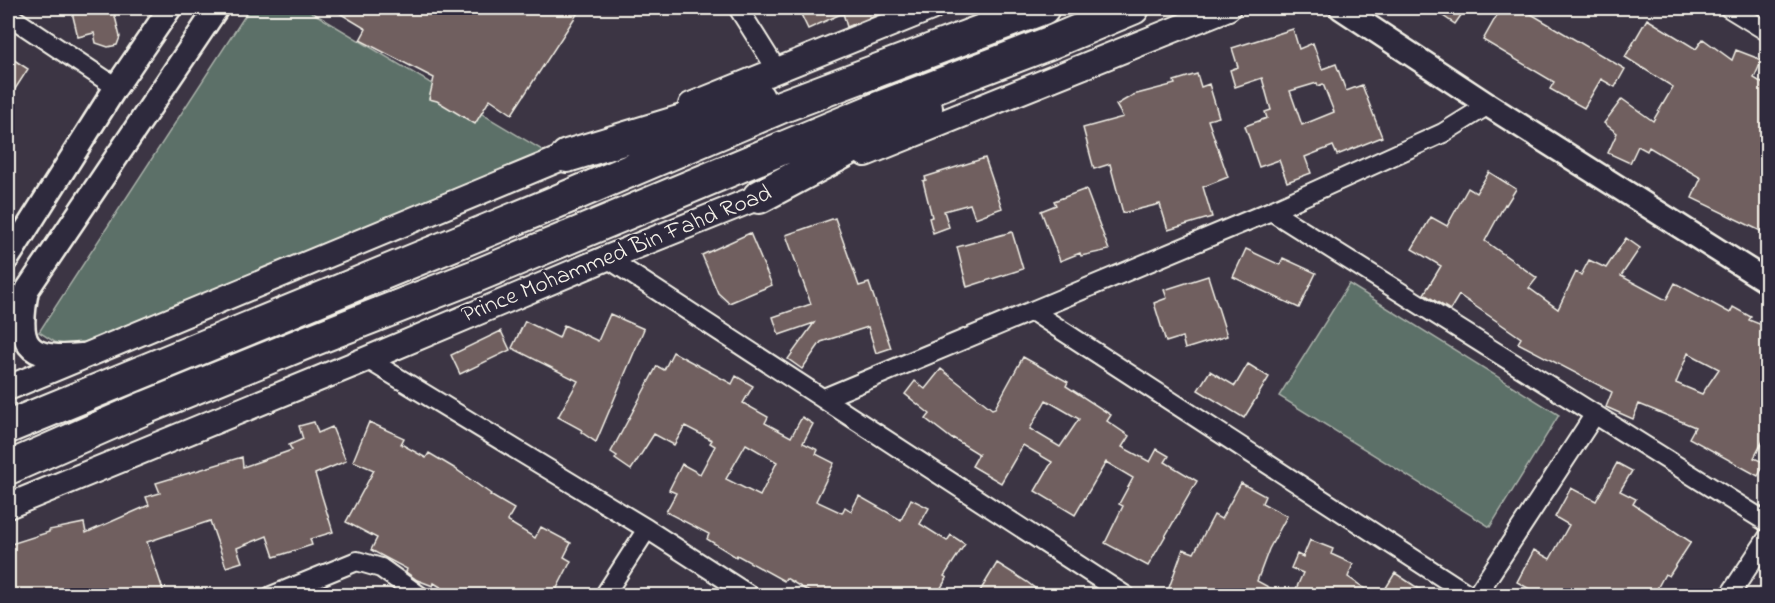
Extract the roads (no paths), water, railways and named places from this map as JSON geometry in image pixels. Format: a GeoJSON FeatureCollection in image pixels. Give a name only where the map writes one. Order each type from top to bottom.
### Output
{"type":"FeatureCollection","features":[{"type":"Feature","properties":{"kind":"highway"},"geometry":{"type":"LineString","coordinates":[[8,427],[549,205],[783,106],[1043,8]]}},
{"type":"Feature","properties":{"kind":"highway","name":"Prince Mohammed Bin Fahd Road"},"geometry":{"type":"LineString","coordinates":[[8,468],[157,403],[486,272],[868,112],[1047,44],[1133,8]]}},
{"type":"Feature","properties":{"kind":"highway"},"geometry":{"type":"LineString","coordinates":[[567,156],[1005,22]]}},
{"type":"Feature","properties":{"kind":"highway"},"geometry":{"type":"LineString","coordinates":[[759,197],[1047,44]]}},
{"type":"Feature","properties":{"kind":"main road"},"geometry":{"type":"LineString","coordinates":[[8,388],[931,8]]}},
{"type":"Feature","properties":{"kind":"main road","name":"Prince Mohammed Bin Fahd Road"},"geometry":{"type":"LineString","coordinates":[[8,506],[607,258],[1228,8]]}},
{"type":"Feature","properties":{"kind":"street"},"geometry":{"type":"LineString","coordinates":[[8,258],[116,87],[170,8]]}},
{"type":"Feature","properties":{"kind":"street"},"geometry":{"type":"LineString","coordinates":[[93,354],[56,357],[38,353],[15,326],[27,290],[217,8]]}},
{"type":"Feature","properties":{"kind":"street"},"geometry":{"type":"LineString","coordinates":[[738,8],[777,70]]}},
{"type":"Feature","properties":{"kind":"street"},"geometry":{"type":"LineString","coordinates":[[1341,8],[1488,105],[1767,282]]}},
{"type":"Feature","properties":{"kind":"street"},"geometry":{"type":"LineString","coordinates":[[1729,8],[1759,18],[1767,32]]}},
{"type":"Feature","properties":{"kind":"street"},"geometry":{"type":"LineString","coordinates":[[8,15],[116,87]]}},
{"type":"Feature","properties":{"kind":"street"},"geometry":{"type":"LineString","coordinates":[[824,398],[1271,211],[1443,133],[1488,105]]}},
{"type":"Feature","properties":{"kind":"street"},"geometry":{"type":"LineString","coordinates":[[1271,211],[1767,523]]}},
{"type":"Feature","properties":{"kind":"street"},"geometry":{"type":"LineString","coordinates":[[607,258],[1126,596]]}},
{"type":"Feature","properties":{"kind":"street"},"geometry":{"type":"LineString","coordinates":[[1032,311],[1471,596]]}},
{"type":"Feature","properties":{"kind":"street"},"geometry":{"type":"LineString","coordinates":[[367,359],[647,529],[751,596]]}},
{"type":"Feature","properties":{"kind":"street"},"geometry":{"type":"LineString","coordinates":[[1476,596],[1594,414]]}},
{"type":"Feature","properties":{"kind":"street"},"geometry":{"type":"LineString","coordinates":[[604,596],[647,529]]}},
{"type":"Feature","properties":{"kind":"street"},"geometry":{"type":"LineString","coordinates":[[1729,596],[1767,537]]}},
{"type":"Feature","properties":{"kind":"street"},"geometry":{"type":"LineString","coordinates":[[271,596],[357,561],[381,568],[420,596]]}}]}
